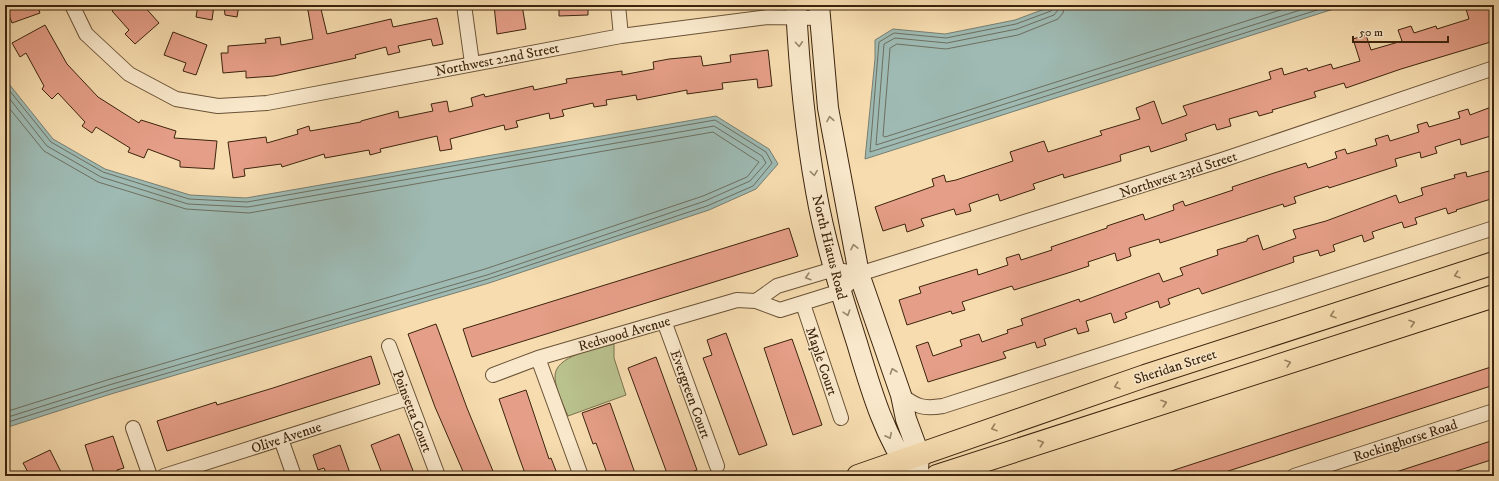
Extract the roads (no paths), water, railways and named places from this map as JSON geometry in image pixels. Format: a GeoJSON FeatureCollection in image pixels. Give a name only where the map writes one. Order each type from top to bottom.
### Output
{"type":"FeatureCollection","features":[{"type":"Feature","properties":{"kind":"main road","name":"North Hiatus Road"},"geometry":{"type":"LineString","coordinates":[[797,11],[801,79],[816,191],[834,269],[874,400],[887,433],[911,464],[918,476]]}},
{"type":"Feature","properties":{"kind":"main road","name":"North Hiatus Road"},"geometry":{"type":"LineString","coordinates":[[819,11],[828,108],[860,274],[901,395],[906,419],[911,464]]}},
{"type":"Feature","properties":{"kind":"main road","name":"Sheridan Street"},"geometry":{"type":"LineString","coordinates":[[858,476],[911,464],[1145,376],[1494,262]]}},
{"type":"Feature","properties":{"kind":"main road"},"geometry":{"type":"LineString","coordinates":[[937,476],[1494,296]]}},
{"type":"Feature","properties":{"kind":"street","name":"Northwest 22nd Street"},"geometry":{"type":"LineString","coordinates":[[72,5],[86,34],[129,74],[176,99],[218,106],[267,104],[621,36],[768,11],[819,11]]}},
{"type":"Feature","properties":{"kind":"street"},"geometry":{"type":"LineString","coordinates":[[464,5],[472,64]]}},
{"type":"Feature","properties":{"kind":"street"},"geometry":{"type":"LineString","coordinates":[[618,5],[621,36]]}},
{"type":"Feature","properties":{"kind":"street","name":"Northwest 23rd Street"},"geometry":{"type":"LineString","coordinates":[[860,274],[1222,160],[1494,68]]}},
{"type":"Feature","properties":{"kind":"street"},"geometry":{"type":"LineString","coordinates":[[901,395],[916,406],[931,408],[944,406],[1494,228]]}},
{"type":"Feature","properties":{"kind":"street"},"geometry":{"type":"LineString","coordinates":[[756,301],[777,286],[834,269],[860,274]]}},
{"type":"Feature","properties":{"kind":"street","name":"Redwood Avenue"},"geometry":{"type":"LineString","coordinates":[[494,375],[538,358],[736,300],[756,301],[780,310],[803,304],[841,291],[860,274]]}},
{"type":"Feature","properties":{"kind":"street","name":"Maple Court"},"geometry":{"type":"LineString","coordinates":[[803,304],[841,418]]}},
{"type":"Feature","properties":{"kind":"street","name":"Evergreen Court"},"geometry":{"type":"LineString","coordinates":[[664,321],[717,466]]}},
{"type":"Feature","properties":{"kind":"street","name":"Poinsetta Court"},"geometry":{"type":"LineString","coordinates":[[389,346],[438,476]]}},
{"type":"Feature","properties":{"kind":"street"},"geometry":{"type":"LineString","coordinates":[[538,358],[581,476]]}},
{"type":"Feature","properties":{"kind":"street","name":"Olive Avenue"},"geometry":{"type":"LineString","coordinates":[[164,476],[408,398]]}},
{"type":"Feature","properties":{"kind":"street","name":"Rockinghorse Road"},"geometry":{"type":"LineString","coordinates":[[1294,476],[1494,411]]}},
{"type":"Feature","properties":{"kind":"street"},"geometry":{"type":"LineString","coordinates":[[133,428],[150,476]]}},
{"type":"Feature","properties":{"kind":"street"},"geometry":{"type":"LineString","coordinates":[[280,439],[294,476]]}},
{"type":"Feature","properties":{"kind":"water"},"geometry":{"type":"Polygon","coordinates":[[[1055,5],[1346,5],[865,159],[875,59],[875,40],[893,29],[945,34],[1015,20],[1055,5]]]}},
{"type":"Feature","properties":{"kind":"water"},"geometry":{"type":"Polygon","coordinates":[[[5,79],[53,139],[105,169],[190,195],[246,198],[716,116],[769,149],[778,164],[756,189],[709,210],[489,283],[111,394],[5,428],[5,79]]]}}]}
